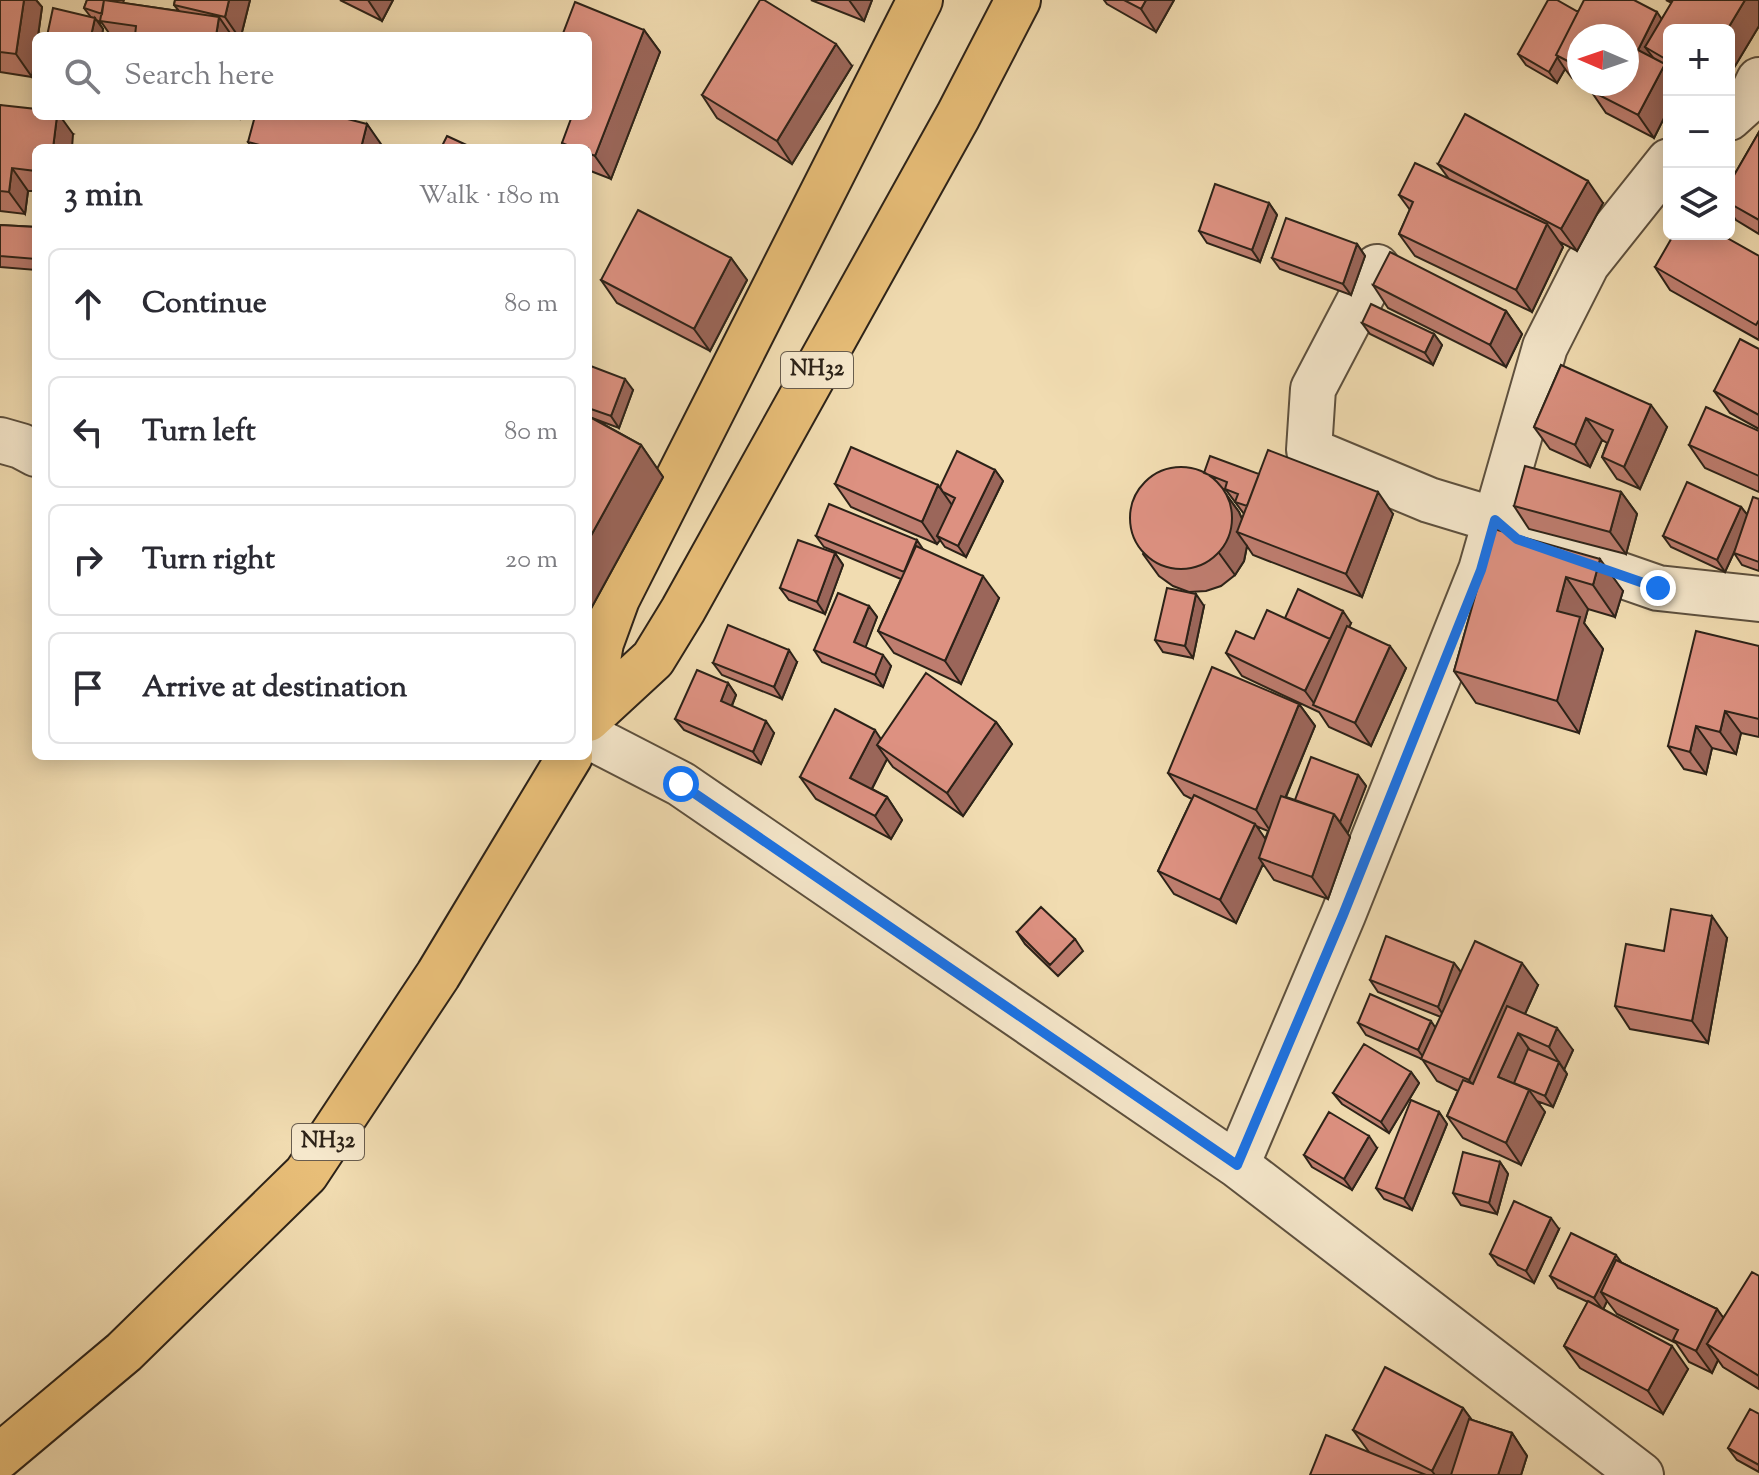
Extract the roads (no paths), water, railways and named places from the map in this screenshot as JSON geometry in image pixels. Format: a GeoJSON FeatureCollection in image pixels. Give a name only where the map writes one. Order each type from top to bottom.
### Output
{"type":"FeatureCollection","features":[{"type":"Feature","properties":{"kind":"main road","name":"NH32"},"geometry":{"type":"LineString","coordinates":[[592,694],[601,643],[617,599],[920,0]]}},
{"type":"Feature","properties":{"kind":"main road","name":"NH32"},"geometry":{"type":"LineString","coordinates":[[592,713],[653,659],[683,610],[958,116],[1018,0]]}},
{"type":"Feature","properties":{"kind":"main road","name":"NH32"},"geometry":{"type":"LineString","coordinates":[[0,1456],[124,1352],[306,1174],[438,975],[568,760]]}},
{"type":"Feature","properties":{"kind":"street"},"geometry":{"type":"LineString","coordinates":[[1735,113],[1750,99],[1759,80]]}},
{"type":"Feature","properties":{"kind":"street"},"geometry":{"type":"LineString","coordinates":[[1237,1165],[1349,900],[1481,570],[1545,347],[1587,264],[1663,168]]}},
{"type":"Feature","properties":{"kind":"street"},"geometry":{"type":"LineString","coordinates":[[1377,267],[1313,389],[1309,450],[1429,500],[1495,520],[1517,539],[1658,588],[1759,599]]}},
{"type":"Feature","properties":{"kind":"street"},"geometry":{"type":"LineString","coordinates":[[0,440],[32,452]]}},
{"type":"Feature","properties":{"kind":"street"},"geometry":{"type":"LineString","coordinates":[[592,738],[681,784],[1237,1165],[1641,1475]]}}]}
